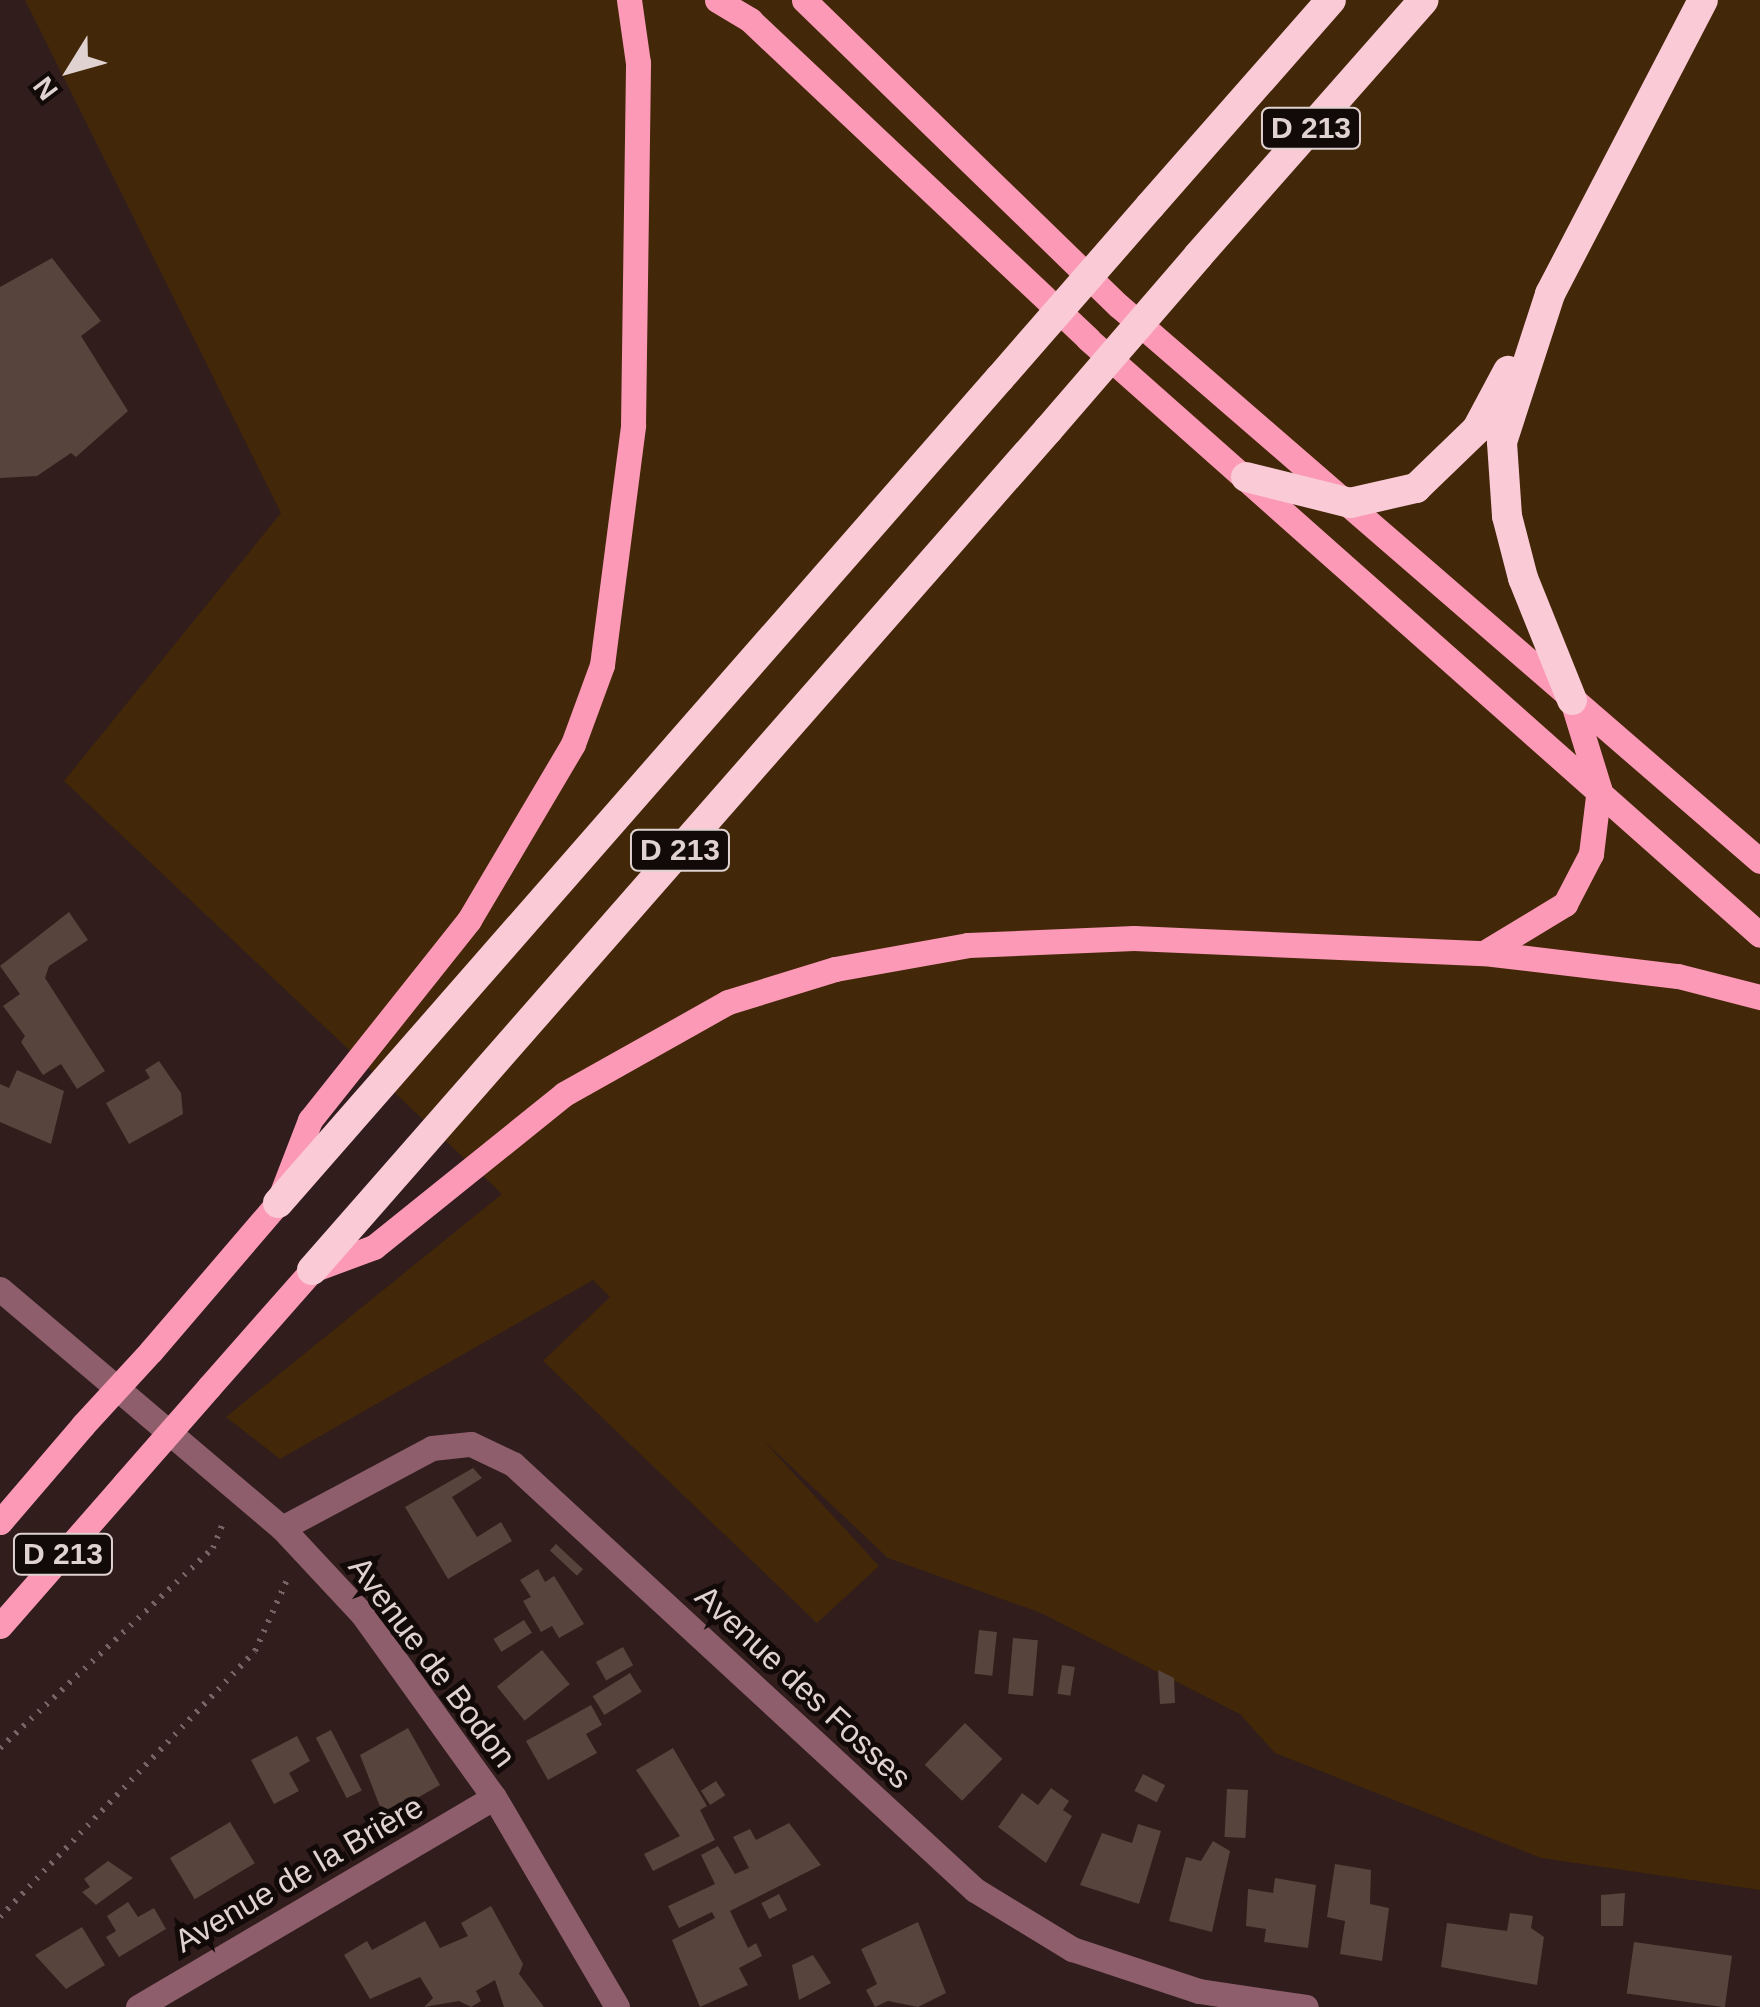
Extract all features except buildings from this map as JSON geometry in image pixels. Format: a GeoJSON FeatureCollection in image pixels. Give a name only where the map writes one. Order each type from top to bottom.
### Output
{"type":"FeatureCollection","features":[{"type":"Feature","properties":{"kind":"highway","name":"D 213"},"geometry":{"type":"LineString","coordinates":[[278,1202],[1331,0]]}},
{"type":"Feature","properties":{"kind":"highway","name":"D 213"},"geometry":{"type":"LineString","coordinates":[[312,1270],[1424,0]]}},
{"type":"Feature","properties":{"kind":"highway"},"geometry":{"type":"LineString","coordinates":[[1246,476],[1350,503],[1416,488],[1442,467],[1476,429],[1703,0]]}},
{"type":"Feature","properties":{"kind":"highway"},"geometry":{"type":"LineString","coordinates":[[1550,294],[1502,442],[1507,516],[1523,578],[1572,700]]}},
{"type":"Feature","properties":{"kind":"main road"},"geometry":{"type":"LineString","coordinates":[[278,1202],[310,1120],[437,962],[522,836],[573,744],[602,665],[633,425],[638,63],[628,0]]}},
{"type":"Feature","properties":{"kind":"main road"},"geometry":{"type":"LineString","coordinates":[[717,0],[750,20],[1246,476],[1760,935]]}},
{"type":"Feature","properties":{"kind":"main road"},"geometry":{"type":"LineString","coordinates":[[804,0],[1118,306],[1760,862]]}},
{"type":"Feature","properties":{"kind":"main road"},"geometry":{"type":"LineString","coordinates":[[1484,953],[1566,904],[1591,854],[1598,788],[1572,700]]}},
{"type":"Feature","properties":{"kind":"main road"},"geometry":{"type":"LineString","coordinates":[[312,1270],[374,1247],[494,1144],[627,1054],[728,1002],[835,969],[968,945],[1134,938],[1484,953],[1678,976],[1760,997]]}},
{"type":"Feature","properties":{"kind":"main road","name":"D 213"},"geometry":{"type":"LineString","coordinates":[[0,1522],[278,1202]]}},
{"type":"Feature","properties":{"kind":"main road","name":"D 213"},"geometry":{"type":"LineString","coordinates":[[0,1626],[312,1270]]}},
{"type":"Feature","properties":{"kind":"street","name":"Avenue de Bodon"},"geometry":{"type":"LineString","coordinates":[[0,1289],[288,1534],[363,1615],[494,1797],[617,2007]]}},
{"type":"Feature","properties":{"kind":"street","name":"Avenue des Fosses"},"geometry":{"type":"LineString","coordinates":[[288,1534],[432,1448],[472,1444],[514,1464],[975,1890],[1072,1949],[1199,1990],[1306,2007]]}},
{"type":"Feature","properties":{"kind":"street","name":"Avenue de la Brière"},"geometry":{"type":"LineString","coordinates":[[138,2007],[494,1797]]}},
{"type":"Feature","properties":{"kind":"path"},"geometry":{"type":"LineString","coordinates":[[0,1748],[212,1548],[233,1486]]}},
{"type":"Feature","properties":{"kind":"path"},"geometry":{"type":"LineString","coordinates":[[0,1916],[255,1651],[285,1594],[288,1534]]}},
{"type":"Feature","properties":{"kind":"shaded area"},"geometry":{"type":"Polygon","coordinates":[[[25,0],[1760,0],[1760,1890],[1541,1858],[1275,1753],[1240,1714],[1041,1613],[888,1558],[763,1440],[879,1566],[817,1623],[543,1361],[610,1297],[593,1280],[280,1459],[226,1417],[502,1194],[64,781],[281,513],[25,0]]]}}]}
